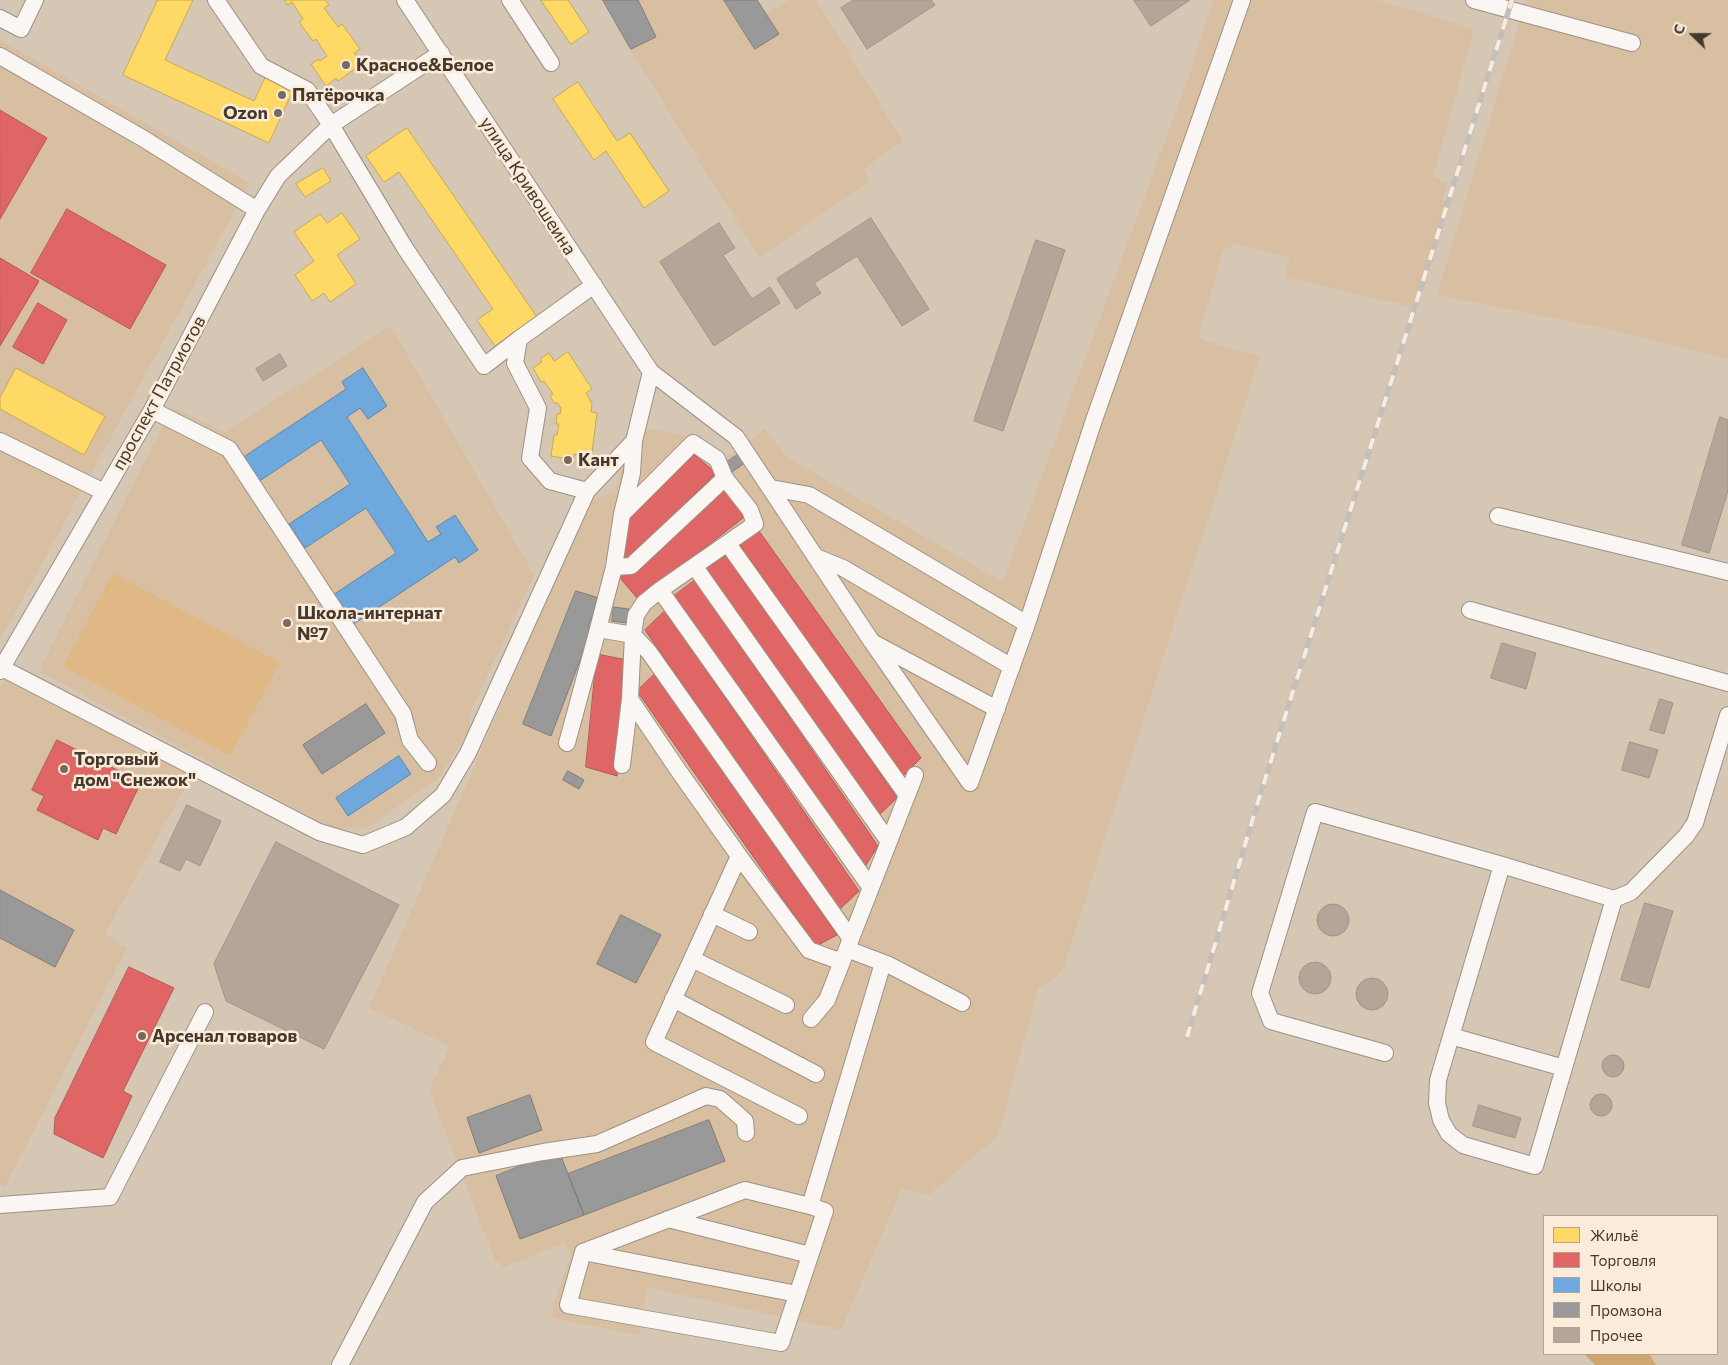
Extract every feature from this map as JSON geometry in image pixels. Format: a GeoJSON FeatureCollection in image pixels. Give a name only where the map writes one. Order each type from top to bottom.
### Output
{"type":"FeatureCollection","features":[{"type":"Feature","properties":{"kind":"street"},"geometry":{"type":"LineString","coordinates":[[0,18],[21,29],[35,0]]}},
{"type":"Feature","properties":{"kind":"street"},"geometry":{"type":"LineString","coordinates":[[216,0],[261,66],[306,90],[330,125],[405,248],[484,366],[594,285]]}},
{"type":"Feature","properties":{"kind":"street","name":"улица Кривошеина"},"geometry":{"type":"LineString","coordinates":[[405,0],[651,372],[736,437],[872,642],[970,783],[997,709]]}},
{"type":"Feature","properties":{"kind":"street"},"geometry":{"type":"LineString","coordinates":[[510,0],[551,63]]}},
{"type":"Feature","properties":{"kind":"street"},"geometry":{"type":"LineString","coordinates":[[872,642],[997,709],[1028,624],[1094,420],[1242,0]]}},
{"type":"Feature","properties":{"kind":"street"},"geometry":{"type":"LineString","coordinates":[[1474,0],[1632,43]]}},
{"type":"Feature","properties":{"kind":"street","name":"проспект Патриотов"},"geometry":{"type":"LineString","coordinates":[[1,669],[152,410],[257,210],[278,176],[330,125],[441,53]]}},
{"type":"Feature","properties":{"kind":"street"},"geometry":{"type":"LineString","coordinates":[[0,56],[144,139],[257,210]]}},
{"type":"Feature","properties":{"kind":"street"},"geometry":{"type":"LineString","coordinates":[[519,339],[515,362],[538,408],[530,458],[550,481],[588,491]]}},
{"type":"Feature","properties":{"kind":"street"},"geometry":{"type":"LineString","coordinates":[[567,743],[614,567],[622,514],[632,473],[634,441],[651,372]]}},
{"type":"Feature","properties":{"kind":"street"},"geometry":{"type":"LineString","coordinates":[[152,410],[229,449],[403,714],[410,740],[428,763]]}},
{"type":"Feature","properties":{"kind":"street"},"geometry":{"type":"LineString","coordinates":[[0,441],[104,492]]}},
{"type":"Feature","properties":{"kind":"street"},"geometry":{"type":"LineString","coordinates":[[1,669],[319,832],[363,845],[406,827],[443,795],[468,753],[588,491],[634,441]]}},
{"type":"Feature","properties":{"kind":"street"},"geometry":{"type":"LineString","coordinates":[[622,514],[693,443],[716,460],[725,478],[750,510],[755,524],[660,590],[644,603],[636,615],[633,635],[630,699],[622,765]]}},
{"type":"Feature","properties":{"kind":"street"},"geometry":{"type":"LineString","coordinates":[[614,567],[631,566],[725,478]]}},
{"type":"Feature","properties":{"kind":"street"},"geometry":{"type":"LineString","coordinates":[[771,488],[809,496],[1028,624]]}},
{"type":"Feature","properties":{"kind":"street"},"geometry":{"type":"LineString","coordinates":[[1498,516],[1728,572]]}},
{"type":"Feature","properties":{"kind":"street"},"geometry":{"type":"LineString","coordinates":[[728,544],[907,795]]}},
{"type":"Feature","properties":{"kind":"street"},"geometry":{"type":"LineString","coordinates":[[816,557],[843,568],[1012,666]]}},
{"type":"Feature","properties":{"kind":"street"},"geometry":{"type":"LineString","coordinates":[[695,567],[889,842]]}},
{"type":"Feature","properties":{"kind":"street"},"geometry":{"type":"LineString","coordinates":[[660,590],[871,888]]}},
{"type":"Feature","properties":{"kind":"street"},"geometry":{"type":"LineString","coordinates":[[1470,610],[1728,682]]}},
{"type":"Feature","properties":{"kind":"street"},"geometry":{"type":"LineString","coordinates":[[598,629],[633,635],[649,652],[846,950]]}},
{"type":"Feature","properties":{"kind":"street"},"geometry":{"type":"LineString","coordinates":[[630,699],[739,856],[809,950],[846,950],[883,963],[962,1003]]}},
{"type":"Feature","properties":{"kind":"street"},"geometry":{"type":"LineString","coordinates":[[1385,1053],[1271,1021],[1260,993],[1315,812],[1614,899],[1631,892],[1686,836],[1695,823],[1728,716]]}},
{"type":"Feature","properties":{"kind":"street"},"geometry":{"type":"LineString","coordinates":[[811,1019],[827,1000],[915,775]]}},
{"type":"Feature","properties":{"kind":"street"},"geometry":{"type":"LineString","coordinates":[[739,856],[654,1042],[799,1116]]}},
{"type":"Feature","properties":{"kind":"street"},"geometry":{"type":"LineString","coordinates":[[1502,865],[1438,1080],[1437,1103],[1440,1120],[1449,1134],[1463,1145],[1535,1166],[1614,899]]}},
{"type":"Feature","properties":{"kind":"street"},"geometry":{"type":"LineString","coordinates":[[712,914],[749,932]]}},
{"type":"Feature","properties":{"kind":"street"},"geometry":{"type":"LineString","coordinates":[[692,959],[786,1005]]}},
{"type":"Feature","properties":{"kind":"street"},"geometry":{"type":"LineString","coordinates":[[810,1206],[883,963]]}},
{"type":"Feature","properties":{"kind":"street"},"geometry":{"type":"LineString","coordinates":[[673,999],[816,1074]]}},
{"type":"Feature","properties":{"kind":"street"},"geometry":{"type":"LineString","coordinates":[[0,1205],[110,1197],[205,1012]]}},
{"type":"Feature","properties":{"kind":"street"},"geometry":{"type":"LineString","coordinates":[[1451,1036],[1564,1068]]}},
{"type":"Feature","properties":{"kind":"street"},"geometry":{"type":"LineString","coordinates":[[340,1365],[425,1202],[462,1168],[596,1144],[706,1096],[720,1100],[745,1121],[746,1133]]}},
{"type":"Feature","properties":{"kind":"street"},"geometry":{"type":"LineString","coordinates":[[745,1190],[825,1211],[781,1343],[568,1305],[583,1252],[745,1190]]}},
{"type":"Feature","properties":{"kind":"street"},"geometry":{"type":"LineString","coordinates":[[668,1219],[810,1255]]}},
{"type":"Feature","properties":{"kind":"street"},"geometry":{"type":"LineString","coordinates":[[583,1252],[797,1294]]}},
{"type":"Feature","properties":{"kind":"shaded area"},"geometry":{"type":"Polygon","coordinates":[[[604,0],[757,0],[766,14],[790,0],[816,0],[903,141],[863,169],[870,181],[760,257],[620,32],[604,0]]]}},
{"type":"Feature","properties":{"kind":"shaded area"},"geometry":{"type":"Polygon","coordinates":[[[1213,0],[1377,0],[1474,29],[1433,177],[1448,183],[1442,200],[1446,202],[1413,307],[1285,277],[1290,258],[1235,244],[1223,251],[1199,335],[1203,340],[1260,357],[1062,972],[1038,989],[998,1136],[929,1195],[902,1188],[841,1330],[647,1287],[639,1335],[552,1318],[554,1302],[571,1255],[565,1243],[504,1267],[495,1260],[429,1090],[450,1046],[369,1008],[590,501],[615,492],[621,469],[636,472],[645,428],[690,437],[723,461],[765,428],[785,456],[1003,582],[1190,73],[1213,0]]]}},
{"type":"Feature","properties":{"kind":"shaded area"},"geometry":{"type":"Polygon","coordinates":[[[1526,0],[1728,0],[1728,359],[1602,328],[1437,295],[1526,0]]]}},
{"type":"Feature","properties":{"kind":"shaded area"},"geometry":{"type":"Polygon","coordinates":[[[0,40],[250,183],[0,640],[0,40]]]}},
{"type":"Feature","properties":{"kind":"shaded area","name":"Школа-интернат №7"},"geometry":{"type":"Polygon","coordinates":[[[391,326],[534,575],[470,713],[469,731],[438,779],[365,829],[332,828],[39,671],[172,407],[225,432],[391,326]]]}},
{"type":"Feature","properties":{"kind":"shaded area"},"geometry":{"type":"Polygon","coordinates":[[[113,573],[280,663],[230,756],[63,666],[113,573]]]}},
{"type":"Feature","properties":{"kind":"shaded area"},"geometry":{"type":"Polygon","coordinates":[[[5,678],[192,774],[105,934],[127,948],[5,1187],[0,1185],[0,687],[5,678]]]}},
{"type":"Feature","properties":{"kind":"shaded area"},"geometry":{"type":"Polygon","coordinates":[[[1585,1355],[1650,1355],[1656,1365],[1595,1365],[1585,1355]]]}},
{"type":"Feature","properties":{"kind":"building: Жильё"},"geometry":{"type":"Polygon","coordinates":[[[158,0],[193,0],[165,60],[254,101],[268,71],[295,86],[269,143],[123,75],[158,0]]]}},
{"type":"Feature","properties":{"kind":"building: Жильё"},"geometry":{"type":"Polygon","coordinates":[[[285,0],[325,0],[329,5],[324,8],[338,27],[342,24],[360,49],[354,53],[362,64],[338,81],[336,78],[326,86],[311,64],[327,56],[316,39],[313,41],[299,22],[303,19],[292,2],[288,5],[285,0]]]}},
{"type":"Feature","properties":{"kind":"building: Жильё"},"geometry":{"type":"Polygon","coordinates":[[[541,0],[568,0],[589,32],[571,44],[541,0]]]}},
{"type":"Feature","properties":{"kind":"building: Жильё"},"geometry":{"type":"Polygon","coordinates":[[[578,82],[617,141],[630,133],[669,191],[644,208],[606,151],[594,160],[553,99],[578,82]]]}},
{"type":"Feature","properties":{"kind":"building: Жильё"},"geometry":{"type":"Polygon","coordinates":[[[407,128],[537,317],[495,346],[477,320],[493,309],[399,172],[384,182],[366,156],[407,128]]]}},
{"type":"Feature","properties":{"kind":"building: Жильё"},"geometry":{"type":"Polygon","coordinates":[[[323,168],[331,181],[305,197],[296,184],[323,168]]]}},
{"type":"Feature","properties":{"kind":"building: Жильё"},"geometry":{"type":"Polygon","coordinates":[[[342,213],[360,239],[337,255],[356,284],[330,302],[324,293],[312,301],[295,275],[314,261],[294,232],[320,214],[327,223],[342,213]]]}},
{"type":"Feature","properties":{"kind":"building: Жильё"},"geometry":{"type":"Polygon","coordinates":[[[568,352],[592,389],[586,393],[592,404],[591,412],[597,413],[591,460],[574,454],[573,464],[562,463],[563,458],[551,456],[554,435],[557,435],[559,424],[556,424],[557,414],[560,414],[561,408],[557,402],[555,404],[550,396],[553,394],[544,381],[541,382],[533,368],[542,362],[540,359],[549,353],[554,361],[568,352]]]}},
{"type":"Feature","properties":{"kind":"building: Жильё"},"geometry":{"type":"Polygon","coordinates":[[[16,368],[105,416],[84,455],[0,409],[0,398],[16,368]]]}},
{"type":"Feature","properties":{"kind":"building: Торговля"},"geometry":{"type":"Polygon","coordinates":[[[0,110],[47,138],[0,219],[0,110]]]}},
{"type":"Feature","properties":{"kind":"building: Торговля"},"geometry":{"type":"Polygon","coordinates":[[[67,209],[166,265],[130,329],[31,273],[67,209]]]}},
{"type":"Feature","properties":{"kind":"building: Торговля"},"geometry":{"type":"Polygon","coordinates":[[[0,258],[39,281],[0,346],[0,258]]]}},
{"type":"Feature","properties":{"kind":"building: Торговля"},"geometry":{"type":"Polygon","coordinates":[[[38,303],[67,320],[43,364],[13,347],[38,303]]]}},
{"type":"Feature","properties":{"kind":"building: Торговля"},"geometry":{"type":"Polygon","coordinates":[[[690,451],[716,473],[628,560],[620,555],[623,518],[690,451]]]}},
{"type":"Feature","properties":{"kind":"building: Торговля"},"geometry":{"type":"Polygon","coordinates":[[[722,486],[747,515],[638,599],[620,578],[722,486]]]}},
{"type":"Feature","properties":{"kind":"building: Торговля"},"geometry":{"type":"Polygon","coordinates":[[[759,531],[921,758],[902,777],[740,545],[759,531]]]}},
{"type":"Feature","properties":{"kind":"building: Торговля"},"geometry":{"type":"Polygon","coordinates":[[[729,554],[897,798],[877,817],[705,570],[729,554]]]}},
{"type":"Feature","properties":{"kind":"building: Торговля"},"geometry":{"type":"Polygon","coordinates":[[[695,580],[878,846],[864,868],[674,596],[695,580]]]}},
{"type":"Feature","properties":{"kind":"building: Торговля"},"geometry":{"type":"Polygon","coordinates":[[[665,611],[859,891],[839,910],[645,630],[665,611]]]}},
{"type":"Feature","properties":{"kind":"building: Торговля"},"geometry":{"type":"Polygon","coordinates":[[[597,654],[627,660],[617,776],[586,767],[597,654]]]}},
{"type":"Feature","properties":{"kind":"building: Торговля"},"geometry":{"type":"Polygon","coordinates":[[[655,674],[837,935],[816,946],[637,691],[655,674]]]}},
{"type":"Feature","properties":{"kind":"building: Торговля"},"geometry":{"type":"Polygon","coordinates":[[[57,740],[141,782],[116,834],[103,828],[98,840],[37,810],[44,796],[32,790],[57,740]]]}},
{"type":"Feature","properties":{"kind":"building: Торговля"},"geometry":{"type":"Polygon","coordinates":[[[129,967],[174,988],[123,1091],[132,1096],[103,1158],[54,1134],[55,1118],[129,967]]]}},
{"type":"Feature","properties":{"kind":"building: Школы"},"geometry":{"type":"Polygon","coordinates":[[[363,368],[387,406],[368,419],[360,408],[347,417],[428,542],[441,534],[436,527],[455,515],[478,550],[459,563],[455,557],[352,625],[333,595],[396,553],[366,508],[305,548],[289,524],[350,484],[321,440],[258,482],[242,458],[346,389],[342,382],[363,368]]]}},
{"type":"Feature","properties":{"kind":"building: Школы"},"geometry":{"type":"Polygon","coordinates":[[[399,756],[411,774],[348,816],[336,798],[399,756]]]}},
{"type":"Feature","properties":{"kind":"building: Промзона"},"geometry":{"type":"Polygon","coordinates":[[[603,0],[638,0],[656,37],[631,49],[603,0]]]}},
{"type":"Feature","properties":{"kind":"building: Промзона"},"geometry":{"type":"Polygon","coordinates":[[[724,0],[757,0],[779,34],[755,49],[724,0]]]}},
{"type":"Feature","properties":{"kind":"building: Промзона"},"geometry":{"type":"Polygon","coordinates":[[[743,451],[749,460],[729,474],[723,465],[743,451]]]}},
{"type":"Feature","properties":{"kind":"building: Промзона"},"geometry":{"type":"Polygon","coordinates":[[[576,591],[599,598],[588,627],[592,629],[551,736],[523,724],[576,591]]]}},
{"type":"Feature","properties":{"kind":"building: Промзона"},"geometry":{"type":"Polygon","coordinates":[[[614,607],[629,609],[627,623],[612,621],[614,607]]]}},
{"type":"Feature","properties":{"kind":"building: Промзона"},"geometry":{"type":"Polygon","coordinates":[[[366,704],[385,733],[322,774],[303,745],[366,704]]]}},
{"type":"Feature","properties":{"kind":"building: Промзона"},"geometry":{"type":"Polygon","coordinates":[[[568,771],[584,780],[579,789],[563,780],[568,771]]]}},
{"type":"Feature","properties":{"kind":"building: Промзона"},"geometry":{"type":"Polygon","coordinates":[[[0,890],[74,930],[55,967],[0,938],[0,890]]]}},
{"type":"Feature","properties":{"kind":"building: Промзона"},"geometry":{"type":"Polygon","coordinates":[[[621,915],[661,935],[636,983],[597,964],[621,915]]]}},
{"type":"Feature","properties":{"kind":"building: Промзона"},"geometry":{"type":"Polygon","coordinates":[[[530,1095],[542,1130],[479,1153],[467,1118],[530,1095]]]}},
{"type":"Feature","properties":{"kind":"building: Промзона"},"geometry":{"type":"Polygon","coordinates":[[[709,1120],[725,1161],[584,1215],[568,1174],[709,1120]]]}},
{"type":"Feature","properties":{"kind":"building: Промзона"},"geometry":{"type":"Polygon","coordinates":[[[559,1151],[584,1215],[520,1239],[496,1176],[559,1151]]]}},
{"type":"Feature","properties":{"kind":"building: Прочее"},"geometry":{"type":"Polygon","coordinates":[[[854,0],[931,0],[935,5],[867,49],[841,8],[854,0]]]}},
{"type":"Feature","properties":{"kind":"building: Прочее"},"geometry":{"type":"Polygon","coordinates":[[[1134,0],[1190,0],[1151,26],[1134,0]]]}},
{"type":"Feature","properties":{"kind":"building: Прочее"},"geometry":{"type":"Polygon","coordinates":[[[871,218],[929,309],[902,326],[857,256],[814,283],[821,293],[796,309],[777,279],[871,218]]]}},
{"type":"Feature","properties":{"kind":"building: Прочее"},"geometry":{"type":"Polygon","coordinates":[[[719,223],[735,248],[723,255],[752,299],[770,287],[780,303],[714,346],[660,262],[719,223]]]}},
{"type":"Feature","properties":{"kind":"building: Прочее"},"geometry":{"type":"Polygon","coordinates":[[[1036,240],[1065,250],[1003,431],[974,421],[1036,240]]]}},
{"type":"Feature","properties":{"kind":"building: Прочее"},"geometry":{"type":"Polygon","coordinates":[[[280,354],[287,366],[263,381],[256,369],[280,354]]]}},
{"type":"Feature","properties":{"kind":"building: Прочее"},"geometry":{"type":"Polygon","coordinates":[[[1720,417],[1728,420],[1728,491],[1709,553],[1682,545],[1720,417]]]}},
{"type":"Feature","properties":{"kind":"building: Прочее"},"geometry":{"type":"Polygon","coordinates":[[[1502,643],[1536,653],[1526,689],[1491,678],[1502,643]]]}},
{"type":"Feature","properties":{"kind":"building: Прочее"},"geometry":{"type":"Polygon","coordinates":[[[1660,699],[1673,703],[1664,734],[1650,730],[1660,699]]]}},
{"type":"Feature","properties":{"kind":"building: Прочее"},"geometry":{"type":"Polygon","coordinates":[[[1630,742],[1658,750],[1649,778],[1622,770],[1630,742]]]}},
{"type":"Feature","properties":{"kind":"building: Прочее"},"geometry":{"type":"Polygon","coordinates":[[[187,805],[221,821],[200,866],[186,859],[180,871],[160,862],[187,805]]]}},
{"type":"Feature","properties":{"kind":"building: Прочее"},"geometry":{"type":"Polygon","coordinates":[[[276,842],[399,905],[324,1049],[226,1001],[214,964],[276,842]]]}},
{"type":"Feature","properties":{"kind":"building: Прочее"},"geometry":{"type":"Polygon","coordinates":[[[1645,903],[1673,911],[1649,988],[1621,980],[1645,903]]]}},
{"type":"Feature","properties":{"kind":"building: Прочее"},"geometry":{"type":"Polygon","coordinates":[[[1333,904],[1339,905],[1344,909],[1348,914],[1348,926],[1344,931],[1339,935],[1333,936],[1327,935],[1322,931],[1318,926],[1317,920],[1318,914],[1322,909],[1327,905],[1333,904]]]}},
{"type":"Feature","properties":{"kind":"building: Прочее"},"geometry":{"type":"Polygon","coordinates":[[[1315,962],[1321,963],[1326,967],[1330,972],[1330,984],[1326,989],[1321,993],[1315,994],[1309,993],[1304,989],[1300,984],[1299,978],[1300,972],[1304,967],[1309,963],[1315,962]]]}},
{"type":"Feature","properties":{"kind":"building: Прочее"},"geometry":{"type":"Polygon","coordinates":[[[1372,978],[1378,979],[1383,983],[1387,988],[1387,1000],[1383,1005],[1378,1009],[1372,1010],[1366,1009],[1361,1005],[1357,1000],[1356,994],[1357,988],[1361,983],[1366,979],[1372,978]]]}},
{"type":"Feature","properties":{"kind":"building: Прочее"},"geometry":{"type":"Polygon","coordinates":[[[1613,1055],[1621,1058],[1624,1066],[1621,1074],[1613,1077],[1605,1074],[1602,1066],[1605,1058],[1613,1055]]]}},
{"type":"Feature","properties":{"kind":"building: Прочее"},"geometry":{"type":"Polygon","coordinates":[[[1601,1094],[1609,1097],[1612,1105],[1609,1113],[1601,1116],[1593,1113],[1590,1105],[1593,1097],[1601,1094]]]}},
{"type":"Feature","properties":{"kind":"building: Прочее"},"geometry":{"type":"Polygon","coordinates":[[[1479,1105],[1521,1118],[1515,1138],[1473,1126],[1479,1105]]]}},
{"type":"Feature","properties":{"kind":"railway"},"geometry":{"type":"LineString","coordinates":[[1187,1037],[1257,805],[1512,0]]}},
{"type":"Feature","properties":{"kind":"place","name":"Красное&Белое"},"geometry":{"type":"Point","coordinates":[346,65]}},
{"type":"Feature","properties":{"kind":"place","name":"Пятёрочка"},"geometry":{"type":"Point","coordinates":[282,95]}},
{"type":"Feature","properties":{"kind":"place","name":"Ozon"},"geometry":{"type":"Point","coordinates":[278,113]}},
{"type":"Feature","properties":{"kind":"place","name":"Кант"},"geometry":{"type":"Point","coordinates":[568,460]}},
{"type":"Feature","properties":{"kind":"place","name":"Школа-интернат №7"},"geometry":{"type":"Point","coordinates":[287,623]}},
{"type":"Feature","properties":{"kind":"place","name":"Торговый дом \"Снежок\""},"geometry":{"type":"Point","coordinates":[64,769]}},
{"type":"Feature","properties":{"kind":"place","name":"Арсенал товаров"},"geometry":{"type":"Point","coordinates":[142,1036]}}]}
